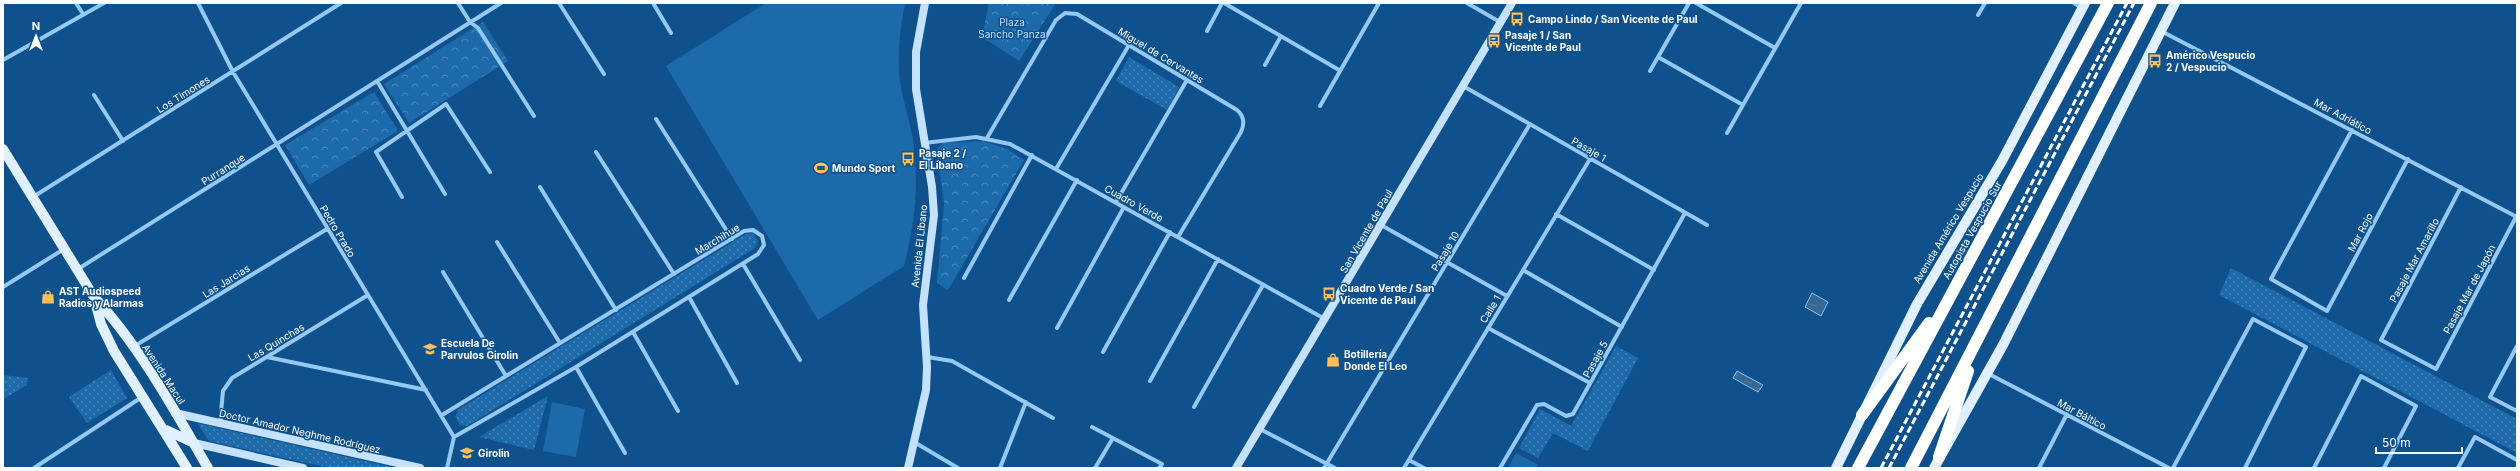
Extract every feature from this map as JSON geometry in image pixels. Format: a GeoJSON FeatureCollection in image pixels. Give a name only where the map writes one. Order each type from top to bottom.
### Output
{"type":"FeatureCollection","features":[{"type":"Feature","properties":{"kind":"highway","name":"Autopista Vespucio Sur"},"geometry":{"type":"LineString","coordinates":[[1858,468],[2108,3]]}},
{"type":"Feature","properties":{"kind":"highway"},"geometry":{"type":"LineString","coordinates":[[1911,468],[2151,3]]}},
{"type":"Feature","properties":{"kind":"highway"},"geometry":{"type":"LineString","coordinates":[[1862,415],[1949,297]]}},
{"type":"Feature","properties":{"kind":"highway"},"geometry":{"type":"LineString","coordinates":[[1936,463],[1979,337]]}},
{"type":"Feature","properties":{"kind":"main road","name":"Avenida El Líbano"},"geometry":{"type":"LineString","coordinates":[[908,468],[926,390],[927,357],[923,305],[934,208],[917,98],[915,68],[925,3]]}},
{"type":"Feature","properties":{"kind":"main road","name":"San Vicente de Paul"},"geometry":{"type":"LineString","coordinates":[[1236,468],[1326,320],[1512,3]]}},
{"type":"Feature","properties":{"kind":"main road"},"geometry":{"type":"LineString","coordinates":[[1936,463],[1988,373],[2175,3]]}},
{"type":"Feature","properties":{"kind":"main road","name":"Avenida Américo Vespucio"},"geometry":{"type":"LineString","coordinates":[[1836,468],[1917,304],[2005,155],[2080,5]]}},
{"type":"Feature","properties":{"kind":"main road","name":"Avenida Macul"},"geometry":{"type":"LineString","coordinates":[[3,149],[94,297],[107,311],[133,347],[194,443],[208,468]]}},
{"type":"Feature","properties":{"kind":"main road","name":"Avenida Macul"},"geometry":{"type":"LineString","coordinates":[[94,297],[101,324],[114,351],[187,468]]}},
{"type":"Feature","properties":{"kind":"main road","name":"Doctor Amador Neghme Rodríguez"},"geometry":{"type":"LineString","coordinates":[[175,413],[420,468]]}},
{"type":"Feature","properties":{"kind":"main road"},"geometry":{"type":"LineString","coordinates":[[164,429],[194,443],[303,468]]}},
{"type":"Feature","properties":{"kind":"street"},"geometry":{"type":"LineString","coordinates":[[76,3],[83,14]]}},
{"type":"Feature","properties":{"kind":"street"},"geometry":{"type":"LineString","coordinates":[[3,60],[104,3]]}},
{"type":"Feature","properties":{"kind":"street","name":"Pedro Prado"},"geometry":{"type":"LineString","coordinates":[[198,3],[233,72],[454,437]]}},
{"type":"Feature","properties":{"kind":"street","name":"Los Timones"},"geometry":{"type":"LineString","coordinates":[[33,197],[341,3]]}},
{"type":"Feature","properties":{"kind":"street"},"geometry":{"type":"LineString","coordinates":[[458,3],[470,22],[478,28],[534,116]]}},
{"type":"Feature","properties":{"kind":"street","name":"Purranque"},"geometry":{"type":"LineString","coordinates":[[77,270],[501,3]]}},
{"type":"Feature","properties":{"kind":"street"},"geometry":{"type":"LineString","coordinates":[[559,3],[604,74]]}},
{"type":"Feature","properties":{"kind":"street"},"geometry":{"type":"LineString","coordinates":[[653,3],[672,33]]}},
{"type":"Feature","properties":{"kind":"street"},"geometry":{"type":"LineString","coordinates":[[1207,30],[1223,3],[1339,70]]}},
{"type":"Feature","properties":{"kind":"street"},"geometry":{"type":"LineString","coordinates":[[1320,106],[1339,70],[1379,3]]}},
{"type":"Feature","properties":{"kind":"street"},"geometry":{"type":"LineString","coordinates":[[1467,3],[1500,22]]}},
{"type":"Feature","properties":{"kind":"street"},"geometry":{"type":"LineString","coordinates":[[1650,71],[1689,3]]}},
{"type":"Feature","properties":{"kind":"street"},"geometry":{"type":"LineString","coordinates":[[1696,3],[1776,48]]}},
{"type":"Feature","properties":{"kind":"street"},"geometry":{"type":"LineString","coordinates":[[1727,133],[1801,3]]}},
{"type":"Feature","properties":{"kind":"street"},"geometry":{"type":"LineString","coordinates":[[1978,15],[1985,3]]}},
{"type":"Feature","properties":{"kind":"street","name":"Miguel de Cervantes"},"geometry":{"type":"LineString","coordinates":[[987,138],[1056,20],[1065,13],[1077,14],[1237,110],[1243,119],[1241,132],[1178,237]]}},
{"type":"Feature","properties":{"kind":"street","name":"Mar Adriático"},"geometry":{"type":"LineString","coordinates":[[2161,30],[2517,217]]}},
{"type":"Feature","properties":{"kind":"street"},"geometry":{"type":"LineString","coordinates":[[1265,65],[1281,36]]}},
{"type":"Feature","properties":{"kind":"street"},"geometry":{"type":"LineString","coordinates":[[1056,169],[1129,45]]}},
{"type":"Feature","properties":{"kind":"street"},"geometry":{"type":"LineString","coordinates":[[1658,57],[1743,105]]}},
{"type":"Feature","properties":{"kind":"street"},"geometry":{"type":"LineString","coordinates":[[1116,202],[1187,80]]}},
{"type":"Feature","properties":{"kind":"street"},"geometry":{"type":"LineString","coordinates":[[377,81],[445,194]]}},
{"type":"Feature","properties":{"kind":"street","name":"Pasaje 1"},"geometry":{"type":"LineString","coordinates":[[1463,86],[1707,226]]}},
{"type":"Feature","properties":{"kind":"street"},"geometry":{"type":"LineString","coordinates":[[94,95],[123,141]]}},
{"type":"Feature","properties":{"kind":"street"},"geometry":{"type":"LineString","coordinates":[[402,197],[376,152],[446,104],[490,172]]}},
{"type":"Feature","properties":{"kind":"street"},"geometry":{"type":"LineString","coordinates":[[656,119],[732,239]]}},
{"type":"Feature","properties":{"kind":"street","name":"Pasaje 10"},"geometry":{"type":"LineString","coordinates":[[1326,466],[1530,124]]}},
{"type":"Feature","properties":{"kind":"street","name":"Mar Rojo"},"geometry":{"type":"LineString","coordinates":[[2352,130],[2271,279],[2327,311],[2408,159]]}},
{"type":"Feature","properties":{"kind":"street","name":"Cuadro Verde"},"geometry":{"type":"LineString","coordinates":[[924,143],[987,138],[1010,144],[1326,320]]}},
{"type":"Feature","properties":{"kind":"street"},"geometry":{"type":"LineString","coordinates":[[596,152],[674,274]]}},
{"type":"Feature","properties":{"kind":"street"},"geometry":{"type":"LineString","coordinates":[[964,278],[1032,155]]}},
{"type":"Feature","properties":{"kind":"street","name":"Calle 1"},"geometry":{"type":"LineString","coordinates":[[1404,468],[1590,159]]}},
{"type":"Feature","properties":{"kind":"street"},"geometry":{"type":"LineString","coordinates":[[1009,300],[1077,180]]}},
{"type":"Feature","properties":{"kind":"street"},"geometry":{"type":"LineString","coordinates":[[540,187],[616,310]]}},
{"type":"Feature","properties":{"kind":"street","name":"Pasaje Mar Amarillo"},"geometry":{"type":"LineString","coordinates":[[2436,369],[2381,340],[2461,187]]}},
{"type":"Feature","properties":{"kind":"street"},"geometry":{"type":"LineString","coordinates":[[1057,328],[1124,207]]}},
{"type":"Feature","properties":{"kind":"street","name":"Pasaje 5"},"geometry":{"type":"LineString","coordinates":[[1500,468],[1537,405],[1544,404],[1569,416],[1573,414],[1685,213]]}},
{"type":"Feature","properties":{"kind":"street"},"geometry":{"type":"LineString","coordinates":[[1556,214],[1654,270]]}},
{"type":"Feature","properties":{"kind":"street","name":"Pasaje Mar de Japón"},"geometry":{"type":"LineString","coordinates":[[2436,369],[2517,217]]}},
{"type":"Feature","properties":{"kind":"street"},"geometry":{"type":"LineString","coordinates":[[1381,226],[1507,296]]}},
{"type":"Feature","properties":{"kind":"street","name":"Las Jarcias"},"geometry":{"type":"LineString","coordinates":[[133,347],[327,228]]}},
{"type":"Feature","properties":{"kind":"street","name":"Marchihue"},"geometry":{"type":"LineString","coordinates":[[442,415],[744,231],[753,230],[762,236],[762,250],[743,264],[576,367],[454,437]]}},
{"type":"Feature","properties":{"kind":"street"},"geometry":{"type":"LineString","coordinates":[[1103,352],[1170,232]]}},
{"type":"Feature","properties":{"kind":"street"},"geometry":{"type":"LineString","coordinates":[[497,242],[560,343]]}},
{"type":"Feature","properties":{"kind":"street"},"geometry":{"type":"LineString","coordinates":[[3,286],[64,249]]}},
{"type":"Feature","properties":{"kind":"street"},"geometry":{"type":"LineString","coordinates":[[1150,381],[1218,259]]}},
{"type":"Feature","properties":{"kind":"street"},"geometry":{"type":"LineString","coordinates":[[743,264],[800,360]]}},
{"type":"Feature","properties":{"kind":"street"},"geometry":{"type":"LineString","coordinates":[[1523,270],[1622,327]]}},
{"type":"Feature","properties":{"kind":"street"},"geometry":{"type":"LineString","coordinates":[[443,272],[506,376]]}},
{"type":"Feature","properties":{"kind":"street"},"geometry":{"type":"LineString","coordinates":[[1194,407],[1263,285]]}},
{"type":"Feature","properties":{"kind":"street","name":"Las Quinchas"},"geometry":{"type":"LineString","coordinates":[[220,423],[226,385],[232,378],[368,295]]}},
{"type":"Feature","properties":{"kind":"street"},"geometry":{"type":"LineString","coordinates":[[689,297],[737,383]]}},
{"type":"Feature","properties":{"kind":"street"},"geometry":{"type":"LineString","coordinates":[[2173,468],[2253,319],[2306,347],[2245,468]]}},
{"type":"Feature","properties":{"kind":"street"},"geometry":{"type":"LineString","coordinates":[[1488,328],[1590,383]]}},
{"type":"Feature","properties":{"kind":"street"},"geometry":{"type":"LineString","coordinates":[[633,332],[678,411]]}},
{"type":"Feature","properties":{"kind":"street"},"geometry":{"type":"LineString","coordinates":[[2517,346],[2490,397],[2517,411]]}},
{"type":"Feature","properties":{"kind":"street"},"geometry":{"type":"LineString","coordinates":[[267,357],[426,390]]}},
{"type":"Feature","properties":{"kind":"street"},"geometry":{"type":"LineString","coordinates":[[927,357],[952,361],[1053,418]]}},
{"type":"Feature","properties":{"kind":"street"},"geometry":{"type":"LineString","coordinates":[[576,367],[625,453]]}},
{"type":"Feature","properties":{"kind":"street","name":"Mar Báltico"},"geometry":{"type":"LineString","coordinates":[[1988,373],[2169,468]]}},
{"type":"Feature","properties":{"kind":"street"},"geometry":{"type":"LineString","coordinates":[[2314,468],[2361,376],[2416,406],[2384,468]]}},
{"type":"Feature","properties":{"kind":"street"},"geometry":{"type":"LineString","coordinates":[[34,468],[143,396]]}},
{"type":"Feature","properties":{"kind":"street"},"geometry":{"type":"LineString","coordinates":[[1000,468],[1026,402]]}},
{"type":"Feature","properties":{"kind":"street"},"geometry":{"type":"LineString","coordinates":[[2039,468],[2067,414]]}},
{"type":"Feature","properties":{"kind":"street"},"geometry":{"type":"LineString","coordinates":[[1092,426],[1160,466]]}},
{"type":"Feature","properties":{"kind":"street"},"geometry":{"type":"LineString","coordinates":[[1260,429],[1326,466],[1335,468]]}},
{"type":"Feature","properties":{"kind":"street"},"geometry":{"type":"LineString","coordinates":[[447,468],[454,437]]}},
{"type":"Feature","properties":{"kind":"street"},"geometry":{"type":"LineString","coordinates":[[2458,468],[2474,437],[2517,460]]}},
{"type":"Feature","properties":{"kind":"street"},"geometry":{"type":"LineString","coordinates":[[1095,468],[1113,438]]}},
{"type":"Feature","properties":{"kind":"street"},"geometry":{"type":"LineString","coordinates":[[914,442],[958,468]]}},
{"type":"Feature","properties":{"kind":"street"},"geometry":{"type":"LineString","coordinates":[[1409,460],[1424,468]]}},
{"type":"Feature","properties":{"kind":"green space","name":"Mundo Sport"},"geometry":{"type":"Polygon","coordinates":[[[766,3],[905,3],[900,35],[899,67],[901,88],[913,140],[916,193],[913,222],[904,266],[818,320],[666,66],[766,3]]]}},
{"type":"Feature","properties":{"kind":"green space","name":"Plaza Sancho Panza"},"geometry":{"type":"Polygon","coordinates":[[[989,3],[1056,3],[1019,61],[982,37],[989,3]]]}},
{"type":"Feature","properties":{"kind":"green space"},"geometry":{"type":"Polygon","coordinates":[[[483,22],[508,61],[409,123],[384,84],[483,22]]]}},
{"type":"Feature","properties":{"kind":"green space"},"geometry":{"type":"Polygon","coordinates":[[[1129,57],[1179,87],[1167,110],[1116,81],[1129,57]]]}},
{"type":"Feature","properties":{"kind":"green space"},"geometry":{"type":"Polygon","coordinates":[[[374,92],[398,131],[309,185],[285,145],[374,92]]]}},
{"type":"Feature","properties":{"kind":"green space"},"geometry":{"type":"Polygon","coordinates":[[[983,141],[1007,149],[1024,160],[948,290],[937,283],[944,204],[937,149],[943,143],[983,141]]]}},
{"type":"Feature","properties":{"kind":"green space"},"geometry":{"type":"Polygon","coordinates":[[[753,233],[758,241],[755,248],[467,426],[460,425],[455,416],[459,409],[746,234],[753,233]]]}},
{"type":"Feature","properties":{"kind":"green space"},"geometry":{"type":"Polygon","coordinates":[[[2231,268],[2517,419],[2517,453],[2219,295],[2231,268]]]}},
{"type":"Feature","properties":{"kind":"green space"},"geometry":{"type":"Polygon","coordinates":[[[1616,346],[1638,358],[1588,451],[1553,433],[1538,458],[1519,448],[1540,409],[1571,426],[1616,346]]]}},
{"type":"Feature","properties":{"kind":"green space"},"geometry":{"type":"Polygon","coordinates":[[[111,370],[127,398],[87,423],[69,397],[111,370]]]}},
{"type":"Feature","properties":{"kind":"green space"},"geometry":{"type":"Polygon","coordinates":[[[3,375],[28,378],[27,385],[3,399],[3,375]]]}},
{"type":"Feature","properties":{"kind":"green space"},"geometry":{"type":"Polygon","coordinates":[[[548,396],[534,450],[479,437],[548,396]]]}},
{"type":"Feature","properties":{"kind":"green space"},"geometry":{"type":"Polygon","coordinates":[[[552,402],[585,409],[576,457],[543,451],[552,402]]]}},
{"type":"Feature","properties":{"kind":"green space"},"geometry":{"type":"Polygon","coordinates":[[[197,423],[396,468],[329,468],[209,441],[197,423]]]}},
{"type":"Feature","properties":{"kind":"green space"},"geometry":{"type":"Polygon","coordinates":[[[1516,453],[1538,465],[1536,468],[1508,468],[1516,453]]]}},
{"type":"Feature","properties":{"kind":"water"},"geometry":{"type":"Polygon","coordinates":[[[1812,293],[1828,302],[1821,316],[1805,307],[1812,293]]]}},
{"type":"Feature","properties":{"kind":"water"},"geometry":{"type":"Polygon","coordinates":[[[1737,371],[1763,385],[1758,392],[1733,378],[1737,371]]]}},
{"type":"Feature","properties":{"kind":"railway"},"geometry":{"type":"LineString","coordinates":[[1881,468],[2127,3]]}},
{"type":"Feature","properties":{"kind":"railway"},"geometry":{"type":"LineString","coordinates":[[1889,468],[2134,3]]}},
{"type":"Feature","properties":{"kind":"place","name":"Campo Lindo / San Vicente de Paul"},"geometry":{"type":"Point","coordinates":[1517,19]}},
{"type":"Feature","properties":{"kind":"place","name":"Pasaje 1 / San Vicente de Paul"},"geometry":{"type":"Point","coordinates":[1494,41]}},
{"type":"Feature","properties":{"kind":"place","name":"Américo Vespucio 2 / Vespucio"},"geometry":{"type":"Point","coordinates":[2155,61]}},
{"type":"Feature","properties":{"kind":"place","name":"Pasaje 2 / El Líbano"},"geometry":{"type":"Point","coordinates":[908,159]}},
{"type":"Feature","properties":{"kind":"place","name":"Mundo Sport"},"geometry":{"type":"Point","coordinates":[821,168]}},
{"type":"Feature","properties":{"kind":"place","name":"Cuadro Verde / San Vicente de Paul"},"geometry":{"type":"Point","coordinates":[1329,294]}},
{"type":"Feature","properties":{"kind":"place","name":"AST Audiospeed Radios y Alarmas"},"geometry":{"type":"Point","coordinates":[48,297]}},
{"type":"Feature","properties":{"kind":"place","name":"Escuela De Parvulos Girolin"},"geometry":{"type":"Point","coordinates":[430,349]}},
{"type":"Feature","properties":{"kind":"place","name":"Botillería Donde El Leo"},"geometry":{"type":"Point","coordinates":[1333,360]}},
{"type":"Feature","properties":{"kind":"place","name":"Girolin"},"geometry":{"type":"Point","coordinates":[467,453]}}]}
